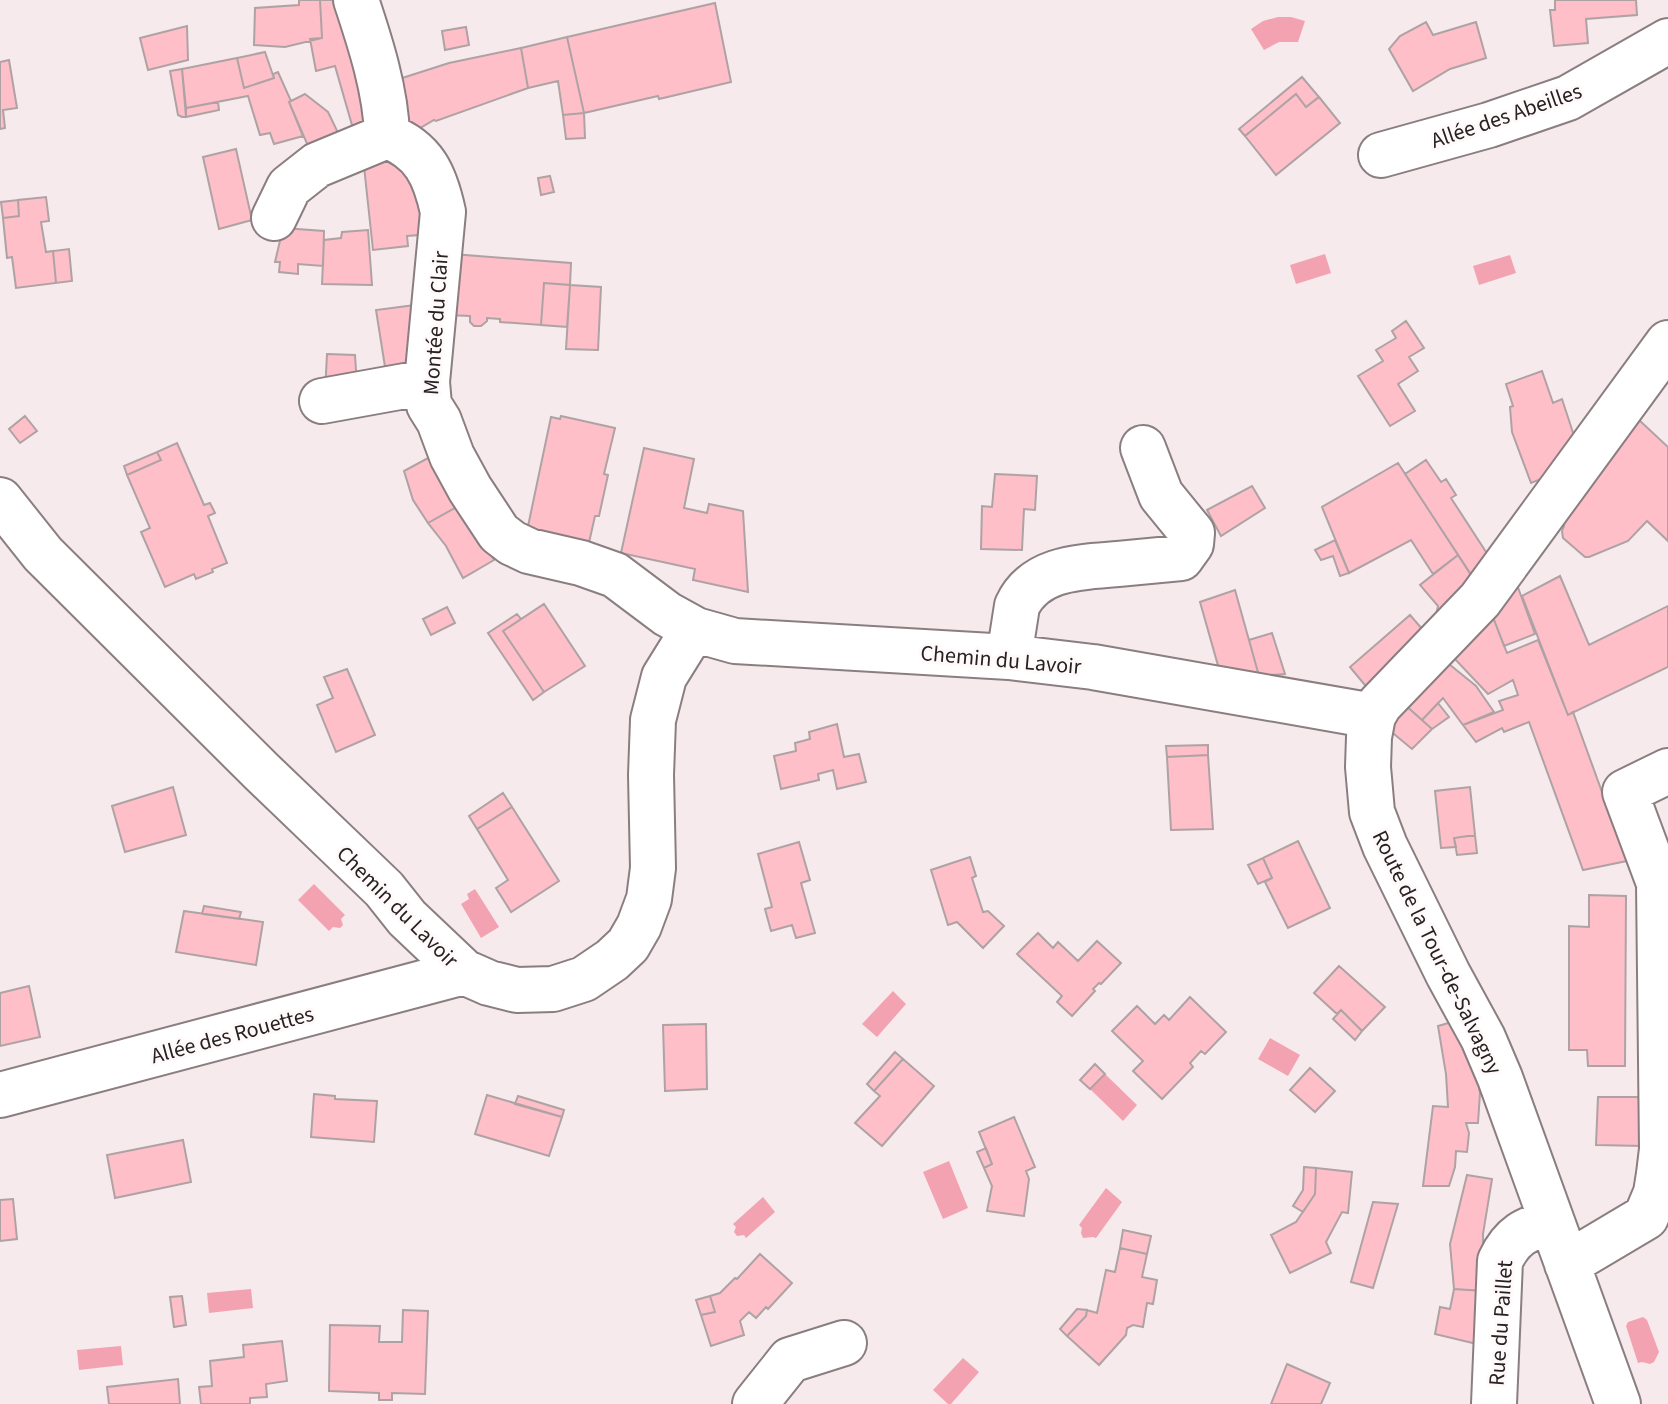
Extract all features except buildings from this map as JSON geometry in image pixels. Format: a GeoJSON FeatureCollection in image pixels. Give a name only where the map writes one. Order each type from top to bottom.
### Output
{"type":"FeatureCollection","features":[{"type":"Feature","properties":{"kind":"street"},"geometry":{"type":"LineString","coordinates":[[274,218],[289,187],[317,165],[387,136],[387,121],[370,42],[356,0]]}},
{"type":"Feature","properties":{"kind":"street","name":"Allée des Abeilles"},"geometry":{"type":"LineString","coordinates":[[1381,155],[1489,125],[1568,98],[1668,41]]}},
{"type":"Feature","properties":{"kind":"street","name":"Montée du Clair"},"geometry":{"type":"LineString","coordinates":[[387,136],[401,141],[424,161],[439,194],[443,212],[427,382],[429,405],[470,489],[499,533],[512,543],[529,551],[581,563],[615,575],[667,614],[696,630]]}},
{"type":"Feature","properties":{"kind":"street"},"geometry":{"type":"LineString","coordinates":[[1373,716],[1380,704],[1480,600],[1668,343]]}},
{"type":"Feature","properties":{"kind":"street"},"geometry":{"type":"LineString","coordinates":[[322,401],[427,382]]}},
{"type":"Feature","properties":{"kind":"street"},"geometry":{"type":"LineString","coordinates":[[1009,657],[1017,606],[1020,598],[1036,582],[1072,569],[1181,558],[1191,544],[1192,533],[1161,495],[1143,448]]}},
{"type":"Feature","properties":{"kind":"street","name":"Chemin du Lavoir"},"geometry":{"type":"LineString","coordinates":[[0,500],[43,554],[384,889],[407,918],[464,972],[517,990],[553,989],[584,979],[628,945],[639,926],[649,899],[653,868],[653,720],[664,677],[696,630],[735,641],[1009,657],[1093,667],[1373,716]]}},
{"type":"Feature","properties":{"kind":"street","name":"Route de la Tour-de-Salvagny"},"geometry":{"type":"LineString","coordinates":[[1373,716],[1368,767],[1372,812],[1385,846],[1483,1038],[1500,1078],[1618,1404]]}},
{"type":"Feature","properties":{"kind":"street"},"geometry":{"type":"LineString","coordinates":[[1567,1264],[1646,1217],[1656,1193],[1662,1149],[1664,1054],[1660,864],[1625,792],[1668,771]]}},
{"type":"Feature","properties":{"kind":"street","name":"Allée des Rouettes"},"geometry":{"type":"LineString","coordinates":[[0,1095],[464,972]]}},
{"type":"Feature","properties":{"kind":"street","name":"Rue du Paillet"},"geometry":{"type":"LineString","coordinates":[[1494,1404],[1500,1261],[1506,1248],[1519,1234],[1551,1221]]}},
{"type":"Feature","properties":{"kind":"street"},"geometry":{"type":"LineString","coordinates":[[755,1404],[790,1360],[844,1343]]}},
{"type":"Feature","properties":{"kind":"shaded area"},"geometry":{"type":"Polygon","coordinates":[[[1278,17],[1305,21],[1298,42],[1279,42],[1264,50],[1251,29],[1263,21],[1278,17]]]}},
{"type":"Feature","properties":{"kind":"shaded area"},"geometry":{"type":"Polygon","coordinates":[[[1325,254],[1331,273],[1296,284],[1290,265],[1325,254]]]}},
{"type":"Feature","properties":{"kind":"shaded area"},"geometry":{"type":"Polygon","coordinates":[[[1510,255],[1516,273],[1479,285],[1473,266],[1510,255]]]}},
{"type":"Feature","properties":{"kind":"shaded area"},"geometry":{"type":"Polygon","coordinates":[[[314,884],[345,915],[340,928],[333,927],[329,931],[298,900],[314,884]]]}},
{"type":"Feature","properties":{"kind":"shaded area"},"geometry":{"type":"Polygon","coordinates":[[[475,889],[499,927],[481,938],[461,904],[469,899],[467,894],[475,889]]]}},
{"type":"Feature","properties":{"kind":"shaded area"},"geometry":{"type":"Polygon","coordinates":[[[893,991],[906,1004],[877,1037],[862,1024],[893,991]]]}},
{"type":"Feature","properties":{"kind":"shaded area"},"geometry":{"type":"Polygon","coordinates":[[[1270,1038],[1300,1055],[1288,1076],[1258,1059],[1270,1038]]]}},
{"type":"Feature","properties":{"kind":"shaded area"},"geometry":{"type":"Polygon","coordinates":[[[1105,1074],[1137,1105],[1123,1121],[1090,1089],[1105,1074]]]}},
{"type":"Feature","properties":{"kind":"shaded area"},"geometry":{"type":"Polygon","coordinates":[[[949,1161],[968,1208],[943,1219],[923,1172],[949,1161]]]}},
{"type":"Feature","properties":{"kind":"shaded area"},"geometry":{"type":"Polygon","coordinates":[[[1106,1188],[1122,1202],[1096,1238],[1083,1238],[1079,1225],[1106,1188]]]}},
{"type":"Feature","properties":{"kind":"shaded area"},"geometry":{"type":"Polygon","coordinates":[[[763,1197],[775,1212],[746,1238],[744,1235],[737,1236],[733,1224],[763,1197]]]}},
{"type":"Feature","properties":{"kind":"shaded area"},"geometry":{"type":"Polygon","coordinates":[[[251,1289],[253,1308],[209,1313],[207,1293],[251,1289]]]}},
{"type":"Feature","properties":{"kind":"shaded area"},"geometry":{"type":"Polygon","coordinates":[[[1643,1317],[1659,1352],[1650,1364],[1638,1363],[1626,1326],[1628,1322],[1643,1317]]]}},
{"type":"Feature","properties":{"kind":"shaded area"},"geometry":{"type":"Polygon","coordinates":[[[121,1346],[123,1365],[79,1370],[77,1350],[121,1346]]]}},
{"type":"Feature","properties":{"kind":"shaded area"},"geometry":{"type":"Polygon","coordinates":[[[963,1358],[979,1372],[948,1404],[933,1390],[963,1358]]]}}]}
